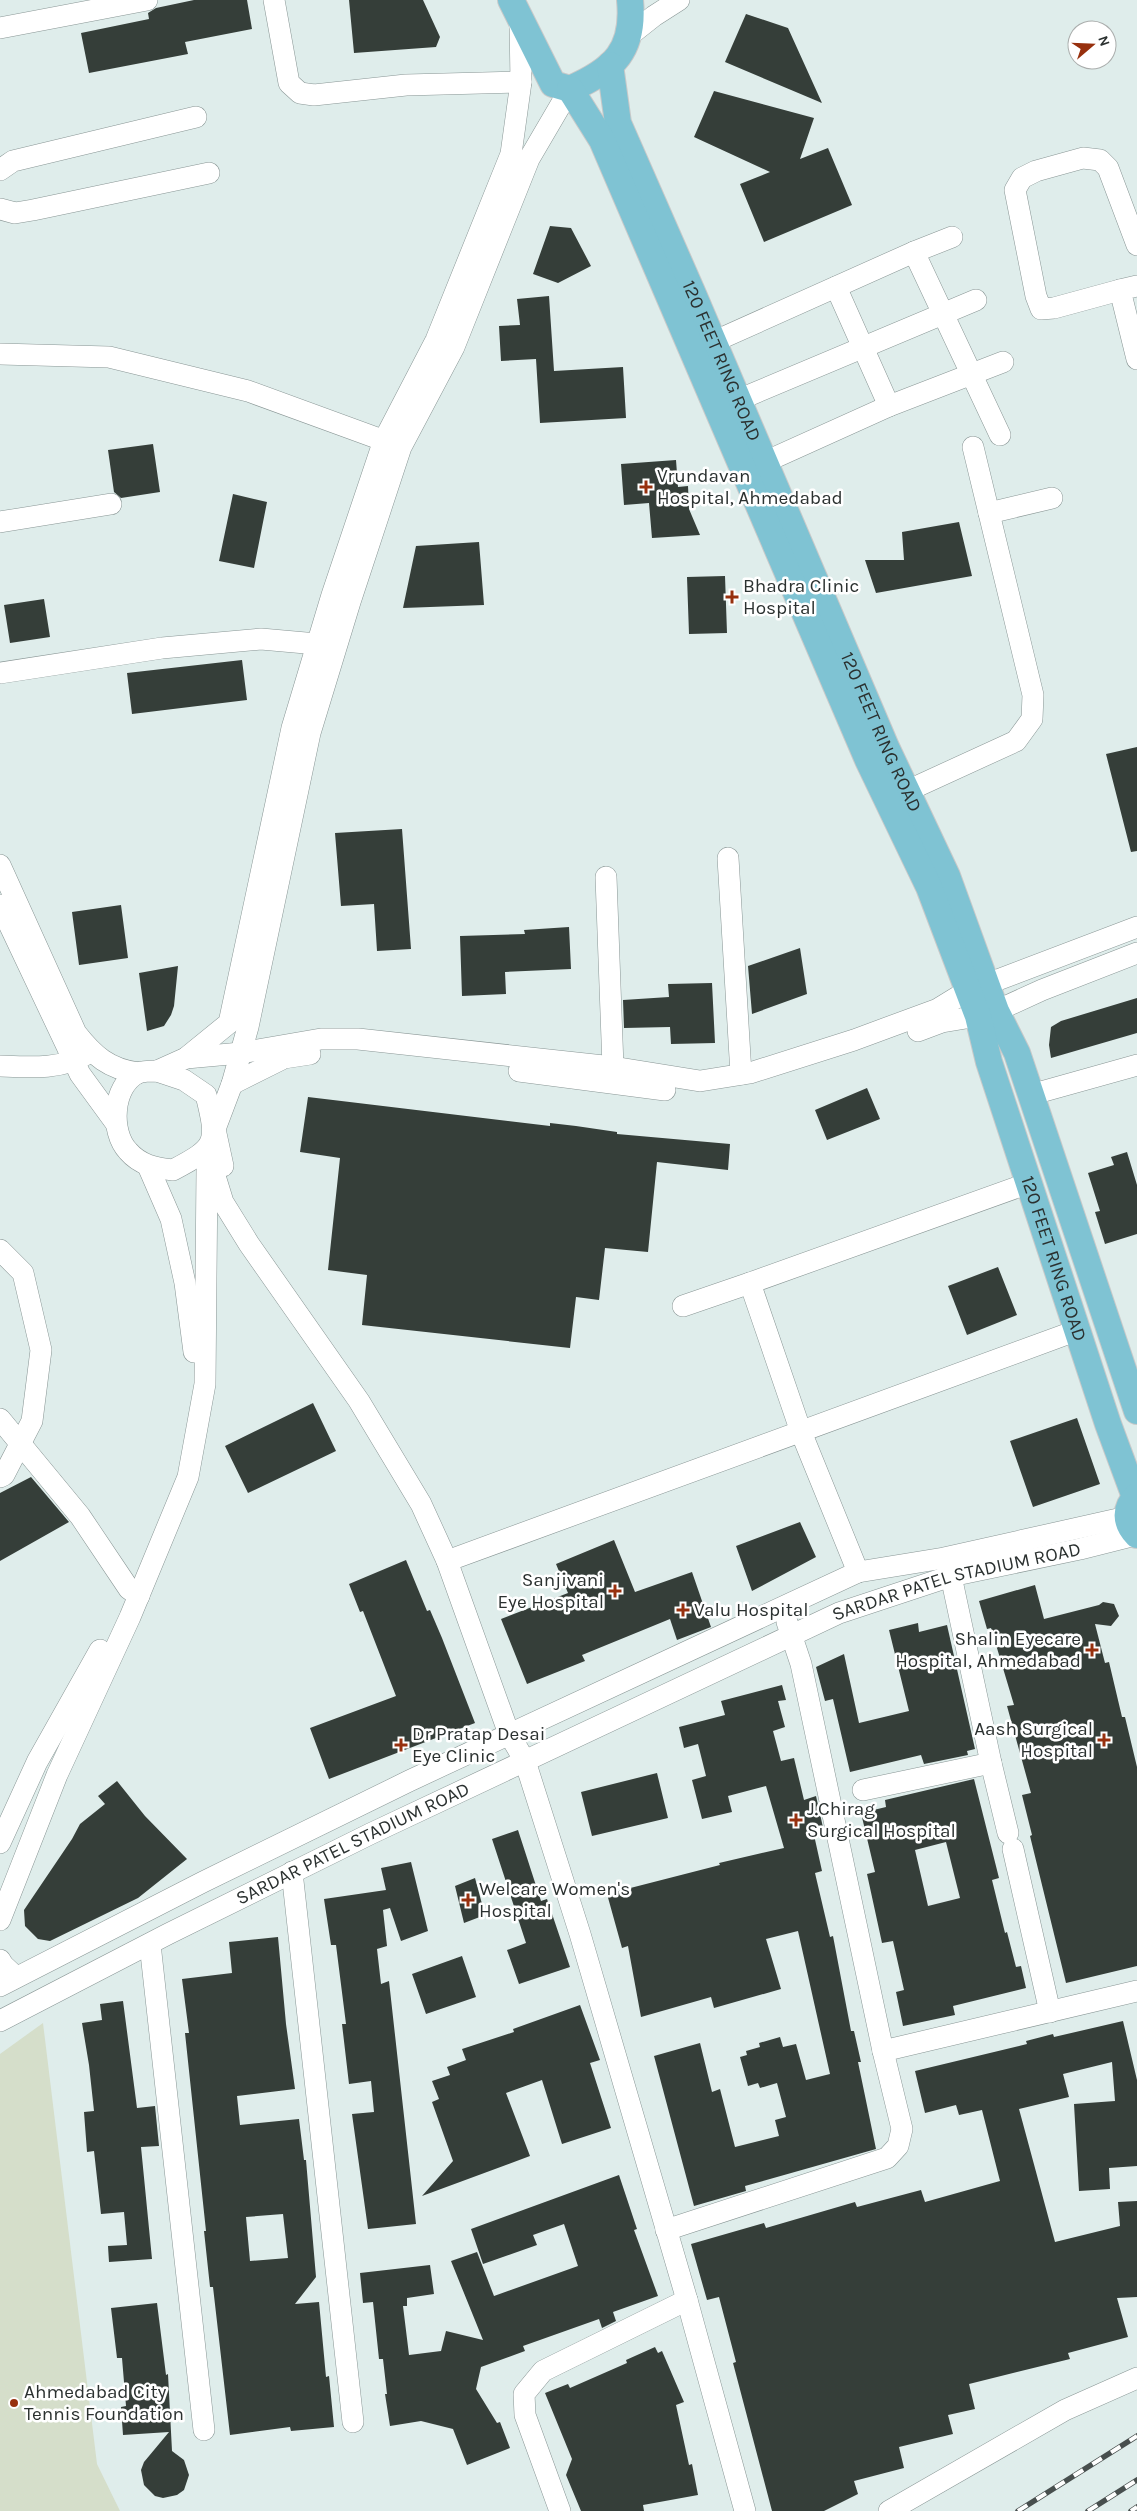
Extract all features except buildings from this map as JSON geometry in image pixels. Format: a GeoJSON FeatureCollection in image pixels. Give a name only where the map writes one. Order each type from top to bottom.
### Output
{"type":"FeatureCollection","features":[{"type":"Feature","properties":{"kind":"main road"},"geometry":{"type":"LineString","coordinates":[[515,11],[554,84],[570,89],[594,79],[620,55],[630,35],[630,0]]}},
{"type":"Feature","properties":{"kind":"main road","name":"120 FEET RING ROAD"},"geometry":{"type":"LineString","coordinates":[[610,64],[618,123],[714,342],[886,747],[947,876],[978,987]]}},
{"type":"Feature","properties":{"kind":"main road","name":"120 FEET RING ROAD"},"geometry":{"type":"LineString","coordinates":[[570,89],[602,140],[868,760],[978,987]]}},
{"type":"Feature","properties":{"kind":"main road"},"geometry":{"type":"LineString","coordinates":[[978,987],[987,1014]]}},
{"type":"Feature","properties":{"kind":"main road","name":"120 FEET RING ROAD"},"geometry":{"type":"LineString","coordinates":[[987,1014],[1017,1054],[1137,1411]]}},
{"type":"Feature","properties":{"kind":"main road","name":"120 FEET RING ROAD"},"geometry":{"type":"LineString","coordinates":[[987,1014],[989,1062],[1078,1330],[1134,1516]]}},
{"type":"Feature","properties":{"kind":"street"},"geometry":{"type":"LineString","coordinates":[[0,28],[147,0]]}},
{"type":"Feature","properties":{"kind":"street"},"geometry":{"type":"LineString","coordinates":[[274,0],[288,77],[290,83],[300,93],[314,95],[406,86],[521,82]]}},
{"type":"Feature","properties":{"kind":"street"},"geometry":{"type":"LineString","coordinates":[[630,35],[654,16],[680,0]]}},
{"type":"Feature","properties":{"kind":"street"},"geometry":{"type":"LineString","coordinates":[[186,1058],[229,1023],[292,728],[317,644],[392,444],[511,154],[521,82],[515,11]]}},
{"type":"Feature","properties":{"kind":"street"},"geometry":{"type":"LineString","coordinates":[[0,1920],[57,1775],[134,1592],[188,1477],[205,1384],[207,1150],[232,1084],[241,1053],[310,733],[350,602],[392,444],[454,348],[529,159],[570,89]]}},
{"type":"Feature","properties":{"kind":"street"},"geometry":{"type":"LineString","coordinates":[[0,170],[12,161],[196,117]]}},
{"type":"Feature","properties":{"kind":"street"},"geometry":{"type":"LineString","coordinates":[[1137,245],[1108,168],[1100,160],[1083,158],[1036,171],[1022,178],[1015,190],[1036,296],[1041,309],[1054,308],[1129,288],[1137,359]]}},
{"type":"Feature","properties":{"kind":"street"},"geometry":{"type":"LineString","coordinates":[[0,209],[15,213],[209,173]]}},
{"type":"Feature","properties":{"kind":"street"},"geometry":{"type":"LineString","coordinates":[[714,342],[914,252],[952,237]]}},
{"type":"Feature","properties":{"kind":"street"},"geometry":{"type":"LineString","coordinates":[[914,252],[1000,435]]}},
{"type":"Feature","properties":{"kind":"street"},"geometry":{"type":"LineString","coordinates":[[836,287],[889,406]]}},
{"type":"Feature","properties":{"kind":"street"},"geometry":{"type":"LineString","coordinates":[[738,400],[976,300]]}},
{"type":"Feature","properties":{"kind":"street"},"geometry":{"type":"LineString","coordinates":[[0,354],[109,357],[248,391],[392,444]]}},
{"type":"Feature","properties":{"kind":"street"},"geometry":{"type":"LineString","coordinates":[[765,462],[889,406],[973,376],[1004,362]]}},
{"type":"Feature","properties":{"kind":"street"},"geometry":{"type":"LineString","coordinates":[[907,791],[1016,741],[1032,719],[1033,696],[973,448]]}},
{"type":"Feature","properties":{"kind":"street"},"geometry":{"type":"LineString","coordinates":[[989,513],[1052,498]]}},
{"type":"Feature","properties":{"kind":"street"},"geometry":{"type":"LineString","coordinates":[[0,522],[111,504]]}},
{"type":"Feature","properties":{"kind":"street"},"geometry":{"type":"LineString","coordinates":[[0,673],[162,648],[261,639],[317,644]]}},
{"type":"Feature","properties":{"kind":"street"},"geometry":{"type":"LineString","coordinates":[[728,858],[741,1074]]}},
{"type":"Feature","properties":{"kind":"street"},"geometry":{"type":"LineString","coordinates":[[0,865],[76,1033],[82,1057]]}},
{"type":"Feature","properties":{"kind":"street"},"geometry":{"type":"LineString","coordinates":[[606,876],[613,1067]]}},
{"type":"Feature","properties":{"kind":"street"},"geometry":{"type":"LineString","coordinates":[[0,905],[82,1057],[127,1150],[148,1166],[173,1170],[207,1150]]}},
{"type":"Feature","properties":{"kind":"street"},"geometry":{"type":"LineString","coordinates":[[115,1122],[119,1091],[148,1072],[186,1058],[241,1053],[321,1038],[358,1039],[613,1067],[700,1081],[741,1074],[854,1040],[938,1009],[978,987],[1137,927]]}},
{"type":"Feature","properties":{"kind":"street"},"geometry":{"type":"LineString","coordinates":[[232,1084],[284,1058],[322,1052],[358,1053],[624,1084],[700,1095],[754,1087],[942,1022],[987,1014],[1042,990],[1137,953]]}},
{"type":"Feature","properties":{"kind":"street"},"geometry":{"type":"LineString","coordinates":[[0,1066],[32,1067],[82,1057],[119,1070],[148,1072],[184,1080],[206,1095],[228,1187],[249,1244]]}},
{"type":"Feature","properties":{"kind":"street"},"geometry":{"type":"LineString","coordinates":[[1030,1095],[1137,1065]]}},
{"type":"Feature","properties":{"kind":"street"},"geometry":{"type":"LineString","coordinates":[[207,1150],[223,1202],[249,1244],[358,1401],[421,1504],[447,1561],[508,1734],[525,1760],[580,1934],[687,2300],[745,2511]]}},
{"type":"Feature","properties":{"kind":"street"},"geometry":{"type":"LineString","coordinates":[[0,1843],[38,1762],[134,1592],[186,1436],[194,1354],[185,1283],[170,1219],[148,1166]]}},
{"type":"Feature","properties":{"kind":"street"},"geometry":{"type":"LineString","coordinates":[[683,1306],[1029,1183]]}},
{"type":"Feature","properties":{"kind":"street"},"geometry":{"type":"LineString","coordinates":[[0,1250],[23,1273],[40,1350],[32,1421],[22,1444],[4,1475],[0,1477]]}},
{"type":"Feature","properties":{"kind":"street"},"geometry":{"type":"LineString","coordinates":[[750,1282],[802,1432],[858,1572]]}},
{"type":"Feature","properties":{"kind":"street"},"geometry":{"type":"LineString","coordinates":[[447,1561],[1078,1330]]}},
{"type":"Feature","properties":{"kind":"street"},"geometry":{"type":"LineString","coordinates":[[0,1419],[80,1516],[134,1592]]}},
{"type":"Feature","properties":{"kind":"street","name":"SARDAR PATEL STADIUM ROAD"},"geometry":{"type":"LineString","coordinates":[[8,1982],[203,1882],[508,1734],[858,1572],[947,1567],[1080,1549],[1134,1516]]}},
{"type":"Feature","properties":{"kind":"street"},"geometry":{"type":"LineString","coordinates":[[947,1567],[1050,2012]]}},
{"type":"Feature","properties":{"kind":"street","name":"SARDAR PATEL STADIUM ROAD"},"geometry":{"type":"LineString","coordinates":[[0,2021],[292,1872],[525,1760],[792,1634],[947,1567]]}},
{"type":"Feature","properties":{"kind":"street"},"geometry":{"type":"LineString","coordinates":[[666,2230],[887,2158],[898,2146],[902,2129],[883,2052],[801,1664],[792,1634],[781,1609]]}},
{"type":"Feature","properties":{"kind":"street"},"geometry":{"type":"LineString","coordinates":[[864,1790],[991,1763]]}},
{"type":"Feature","properties":{"kind":"street"},"geometry":{"type":"LineString","coordinates":[[292,1872],[354,2422]]}},
{"type":"Feature","properties":{"kind":"street"},"geometry":{"type":"LineString","coordinates":[[150,1944],[204,2430]]}},
{"type":"Feature","properties":{"kind":"street"},"geometry":{"type":"LineString","coordinates":[[0,1960],[8,1982]]}},
{"type":"Feature","properties":{"kind":"street"},"geometry":{"type":"LineString","coordinates":[[883,2052],[1137,1991]]}},
{"type":"Feature","properties":{"kind":"street"},"geometry":{"type":"LineString","coordinates":[[560,2511],[525,2415],[524,2394],[543,2371],[687,2300]]}},
{"type":"Feature","properties":{"kind":"street"},"geometry":{"type":"LineString","coordinates":[[889,2511],[1065,2410],[1137,2378]]}},
{"type":"Feature","properties":{"kind":"green space"},"geometry":{"type":"Polygon","coordinates":[[[43,2023],[97,2464],[120,2511],[0,2511],[0,2054],[43,2023]]]}},
{"type":"Feature","properties":{"kind":"railway"},"geometry":{"type":"LineString","coordinates":[[1018,2511],[1137,2436]]}},
{"type":"Feature","properties":{"kind":"railway"},"geometry":{"type":"LineString","coordinates":[[1088,2511],[1137,2480]]}},
{"type":"Feature","properties":{"kind":"railway"},"geometry":{"type":"LineString","coordinates":[[1131,2511],[1137,2507]]}},
{"type":"Feature","properties":{"kind":"place","name":"Vrundavan Hospital, Ahmedabad"},"geometry":{"type":"Point","coordinates":[646,487]}},
{"type":"Feature","properties":{"kind":"place","name":"Bhadra Clinic Hospital"},"geometry":{"type":"Point","coordinates":[732,597]}},
{"type":"Feature","properties":{"kind":"place","name":"Sanjivani Eye Hospital"},"geometry":{"type":"Point","coordinates":[615,1591]}},
{"type":"Feature","properties":{"kind":"place","name":"Valu Hospital"},"geometry":{"type":"Point","coordinates":[683,1610]}},
{"type":"Feature","properties":{"kind":"place","name":"Shalin Eyecare Hospital, Ahmedabad"},"geometry":{"type":"Point","coordinates":[1092,1650]}},
{"type":"Feature","properties":{"kind":"place","name":"Aash Surgical Hospital"},"geometry":{"type":"Point","coordinates":[1104,1740]}},
{"type":"Feature","properties":{"kind":"place","name":"Dr Pratap Desai Eye Clinic"},"geometry":{"type":"Point","coordinates":[401,1745]}},
{"type":"Feature","properties":{"kind":"place","name":"J.Chirag Surgical Hospital"},"geometry":{"type":"Point","coordinates":[796,1820]}},
{"type":"Feature","properties":{"kind":"place","name":"Welcare Women's Hospital"},"geometry":{"type":"Point","coordinates":[468,1900]}},
{"type":"Feature","properties":{"kind":"place","name":"Ahmedabad City Tennis Foundation"},"geometry":{"type":"Point","coordinates":[14,2403]}}]}
